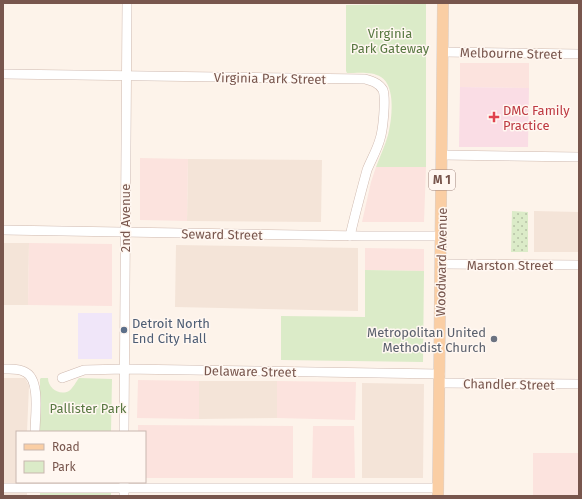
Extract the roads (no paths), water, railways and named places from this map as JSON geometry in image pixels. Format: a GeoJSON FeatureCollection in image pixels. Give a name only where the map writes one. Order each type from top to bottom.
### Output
{"type":"FeatureCollection","features":[{"type":"Feature","properties":{"kind":"main road","name":"Woodward Avenue"},"geometry":{"type":"LineString","coordinates":[[438,492],[443,3]]}},
{"type":"Feature","properties":{"kind":"street","name":"2nd Avenue"},"geometry":{"type":"LineString","coordinates":[[124,431],[127,3]]}},
{"type":"Feature","properties":{"kind":"street","name":"Melbourne Street"},"geometry":{"type":"LineString","coordinates":[[443,52],[579,54]]}},
{"type":"Feature","properties":{"kind":"street","name":"Virginia Park Street"},"geometry":{"type":"LineString","coordinates":[[3,74],[372,81],[378,85],[383,94],[384,115],[382,130],[367,172],[350,236]]}},
{"type":"Feature","properties":{"kind":"street"},"geometry":{"type":"LineString","coordinates":[[442,155],[579,157]]}},
{"type":"Feature","properties":{"kind":"street","name":"Seward Street"},"geometry":{"type":"LineString","coordinates":[[3,230],[350,236],[441,236]]}},
{"type":"Feature","properties":{"kind":"street","name":"Marston Street"},"geometry":{"type":"LineString","coordinates":[[441,264],[579,265]]}},
{"type":"Feature","properties":{"kind":"street"},"geometry":{"type":"LineString","coordinates":[[3,369],[21,370],[30,375],[34,380],[35,431]]}},
{"type":"Feature","properties":{"kind":"street","name":"Delaware Street"},"geometry":{"type":"LineString","coordinates":[[62,378],[84,370],[124,369],[440,378]]}},
{"type":"Feature","properties":{"kind":"street","name":"Chandler Street"},"geometry":{"type":"LineString","coordinates":[[440,378],[579,384]]}},
{"type":"Feature","properties":{"kind":"street"},"geometry":{"type":"LineString","coordinates":[[3,488],[438,492]]}},
{"type":"Feature","properties":{"kind":"place","name":"DMC Family Practice"},"geometry":{"type":"Point","coordinates":[494,117]}},
{"type":"Feature","properties":{"kind":"place","name":"Detroit North End City Hall"},"geometry":{"type":"Point","coordinates":[124,330]}},
{"type":"Feature","properties":{"kind":"place","name":"Metropolitan United Methodist Church"},"geometry":{"type":"Point","coordinates":[494,339]}},
{"type":"Feature","properties":{"kind":"park label","name":"Virginia Park Gateway"},"geometry":{"type":"Point","coordinates":[390,40]}},
{"type":"Feature","properties":{"kind":"park label","name":"Pallister Park"},"geometry":{"type":"Point","coordinates":[88,408]}}]}
